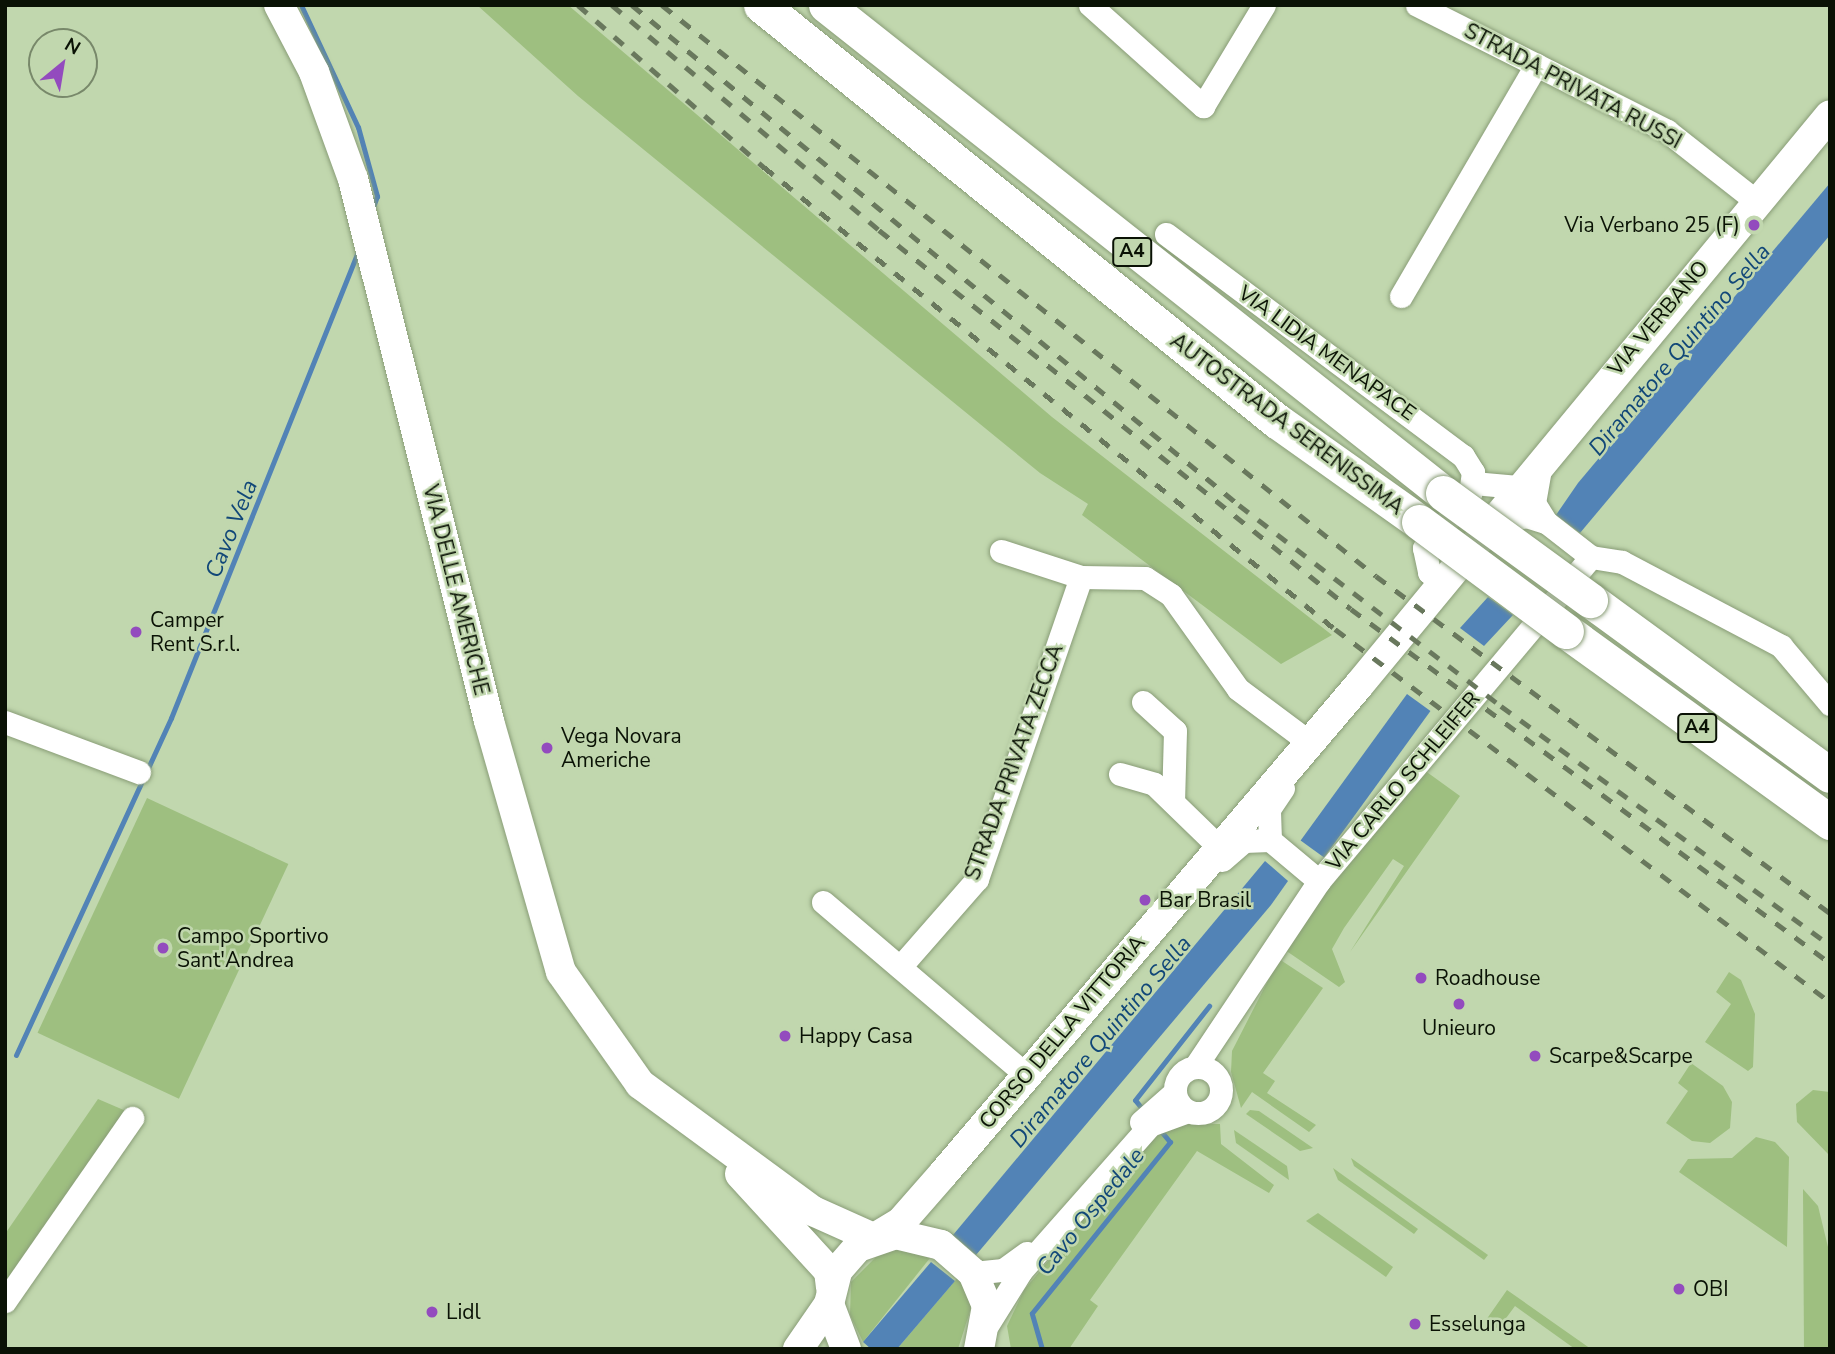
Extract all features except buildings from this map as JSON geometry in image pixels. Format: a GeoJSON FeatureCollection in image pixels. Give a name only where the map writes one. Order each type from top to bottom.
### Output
{"type":"FeatureCollection","features":[{"type":"Feature","properties":{"kind":"highway","name":"AUTOSTRADA SERENISSIMA"},"geometry":{"type":"LineString","coordinates":[[761,5],[1255,404],[1830,822]]}},
{"type":"Feature","properties":{"kind":"highway","name":"AUTOSTRADA SERENISSIMA"},"geometry":{"type":"LineString","coordinates":[[826,5],[1124,246],[1458,488],[1590,600],[1830,775]]}},
{"type":"Feature","properties":{"kind":"highway"},"geometry":{"type":"LineString","coordinates":[[1038,157],[1124,246]]}},
{"type":"Feature","properties":{"kind":"main road","name":"VIA DELLE AMERICHE"},"geometry":{"type":"LineString","coordinates":[[279,5],[314,72],[365,232],[489,720],[561,972],[640,1084],[702,1133],[813,1211],[875,1238]]}},
{"type":"Feature","properties":{"kind":"main road","name":"VIA VERBANO"},"geometry":{"type":"LineString","coordinates":[[1490,524],[1518,487],[1830,115]]}},
{"type":"Feature","properties":{"kind":"main road","name":"CORSO DELLA VITTORIA"},"geometry":{"type":"LineString","coordinates":[[798,1349],[830,1295],[846,1258],[901,1222],[1490,524]]}},
{"type":"Feature","properties":{"kind":"main road","name":"VIA DELLE AMERICHE"},"geometry":{"type":"LineString","coordinates":[[702,1133],[829,1271],[830,1295],[846,1349]]}},
{"type":"Feature","properties":{"kind":"main road"},"geometry":{"type":"LineString","coordinates":[[937,1244],[943,1174]]}},
{"type":"Feature","properties":{"kind":"main road"},"geometry":{"type":"LineString","coordinates":[[875,1238],[915,1235],[937,1244],[970,1270],[983,1289],[986,1338]]}},
{"type":"Feature","properties":{"kind":"street"},"geometry":{"type":"LineString","coordinates":[[1090,5],[1203,106],[1264,5]]}},
{"type":"Feature","properties":{"kind":"street","name":"STRADA PRIVATA RUSSI"},"geometry":{"type":"LineString","coordinates":[[1417,5],[1667,131],[1756,201]]}},
{"type":"Feature","properties":{"kind":"street"},"geometry":{"type":"LineString","coordinates":[[1401,296],[1536,65]]}},
{"type":"Feature","properties":{"kind":"street","name":"VIA LIDIA MENAPACE"},"geometry":{"type":"LineString","coordinates":[[1166,234],[1444,438],[1463,456],[1458,488]]}},
{"type":"Feature","properties":{"kind":"street"},"geometry":{"type":"LineString","coordinates":[[1540,461],[1533,493],[1546,522]]}},
{"type":"Feature","properties":{"kind":"street"},"geometry":{"type":"LineString","coordinates":[[1440,581],[1429,572],[1424,548],[1458,488],[1518,487]]}},
{"type":"Feature","properties":{"kind":"street"},"geometry":{"type":"LineString","coordinates":[[1490,524],[1526,516],[1546,522],[1583,551],[1622,562],[1781,646],[1830,704]]}},
{"type":"Feature","properties":{"kind":"street"},"geometry":{"type":"LineString","coordinates":[[1001,551],[1081,577],[1145,578],[1171,595],[1238,689],[1304,747]]}},
{"type":"Feature","properties":{"kind":"street","name":"VIA CARLO SCHLEIFER"},"geometry":{"type":"LineString","coordinates":[[1205,1071],[1231,1017],[1313,876],[1583,551]]}},
{"type":"Feature","properties":{"kind":"street","name":"STRADA PRIVATA ZECCA"},"geometry":{"type":"LineString","coordinates":[[900,967],[976,879],[1081,577]]}},
{"type":"Feature","properties":{"kind":"street"},"geometry":{"type":"LineString","coordinates":[[1143,702],[1175,731],[1174,802]]}},
{"type":"Feature","properties":{"kind":"street"},"geometry":{"type":"LineString","coordinates":[[5,722],[139,772]]}},
{"type":"Feature","properties":{"kind":"street","name":"CORSO DELLA VITTORIA"},"geometry":{"type":"LineString","coordinates":[[1181,890],[1207,878],[1244,841],[1270,840],[1269,809],[1292,777],[1304,747]]}},
{"type":"Feature","properties":{"kind":"street"},"geometry":{"type":"LineString","coordinates":[[1120,774],[1154,784],[1218,846]]}},
{"type":"Feature","properties":{"kind":"street"},"geometry":{"type":"LineString","coordinates":[[1270,840],[1313,876]]}},
{"type":"Feature","properties":{"kind":"street"},"geometry":{"type":"LineString","coordinates":[[824,902],[1026,1076]]}},
{"type":"Feature","properties":{"kind":"street"},"geometry":{"type":"LineString","coordinates":[[970,1270],[1015,1265],[1152,1118],[1181,1102],[1207,1111],[1218,1102],[1205,1071],[1182,1073],[1181,1102]]}},
{"type":"Feature","properties":{"kind":"street"},"geometry":{"type":"LineString","coordinates":[[5,1301],[132,1118]]}},
{"type":"Feature","properties":{"kind":"street"},"geometry":{"type":"LineString","coordinates":[[986,1338],[1021,1271],[1152,1118]]}},
{"type":"Feature","properties":{"kind":"green space"},"geometry":{"type":"Polygon","coordinates":[[[477,5],[568,5],[1052,417],[1332,635],[1281,664],[1082,515],[1088,504],[1040,473],[578,96],[477,5]]]}},
{"type":"Feature","properties":{"kind":"green space"},"geometry":{"type":"Polygon","coordinates":[[[1424,770],[1460,796],[1350,952],[1404,866],[1393,859],[1344,928],[1332,949],[1345,982],[1339,987],[1285,950],[1331,882],[1424,770]]]}},
{"type":"Feature","properties":{"kind":"green space","name":"Campo Sportivo Sant'Andrea"},"geometry":{"type":"Polygon","coordinates":[[[147,798],[288,864],[179,1099],[38,1033],[147,798]]]}},
{"type":"Feature","properties":{"kind":"green space"},"geometry":{"type":"Polygon","coordinates":[[[1279,959],[1323,988],[1263,1073],[1275,1081],[1267,1093],[1316,1125],[1309,1132],[1252,1092],[1241,1108],[1231,1072],[1232,1051],[1279,959]]]}},
{"type":"Feature","properties":{"kind":"green space"},"geometry":{"type":"Polygon","coordinates":[[[1729,972],[1741,980],[1755,1014],[1753,1067],[1748,1071],[1705,1042],[1731,1004],[1716,992],[1729,972]]]}},
{"type":"Feature","properties":{"kind":"green space"},"geometry":{"type":"Polygon","coordinates":[[[1691,1063],[1723,1086],[1732,1102],[1730,1128],[1710,1143],[1692,1141],[1666,1123],[1688,1091],[1678,1083],[1691,1063]]]}},
{"type":"Feature","properties":{"kind":"green space"},"geometry":{"type":"Polygon","coordinates":[[[1813,1090],[1830,1092],[1830,1156],[1797,1122],[1796,1104],[1813,1090]]]}},
{"type":"Feature","properties":{"kind":"green space"},"geometry":{"type":"Polygon","coordinates":[[[98,1099],[126,1111],[5,1284],[5,1234],[98,1099]]]}},
{"type":"Feature","properties":{"kind":"green space"},"geometry":{"type":"Polygon","coordinates":[[[1250,1110],[1259,1111],[1313,1148],[1300,1151],[1246,1114],[1250,1110]]]}},
{"type":"Feature","properties":{"kind":"green space"},"geometry":{"type":"Polygon","coordinates":[[[1173,1124],[1220,1124],[1221,1144],[1274,1185],[1269,1193],[1197,1151],[1090,1300],[1098,1306],[1069,1349],[1011,1349],[1007,1326],[1024,1290],[1151,1138],[1173,1124]]]}},
{"type":"Feature","properties":{"kind":"green space"},"geometry":{"type":"Polygon","coordinates":[[[1234,1130],[1287,1166],[1289,1180],[1236,1143],[1234,1130]]]}},
{"type":"Feature","properties":{"kind":"green space"},"geometry":{"type":"Polygon","coordinates":[[[1756,1137],[1775,1142],[1789,1157],[1787,1247],[1679,1172],[1688,1159],[1732,1158],[1756,1137]]]}},
{"type":"Feature","properties":{"kind":"green space"},"geometry":{"type":"Polygon","coordinates":[[[1351,1158],[1488,1255],[1484,1260],[1354,1166],[1351,1158]]]}},
{"type":"Feature","properties":{"kind":"green space"},"geometry":{"type":"Polygon","coordinates":[[[1333,1168],[1418,1229],[1414,1234],[1338,1180],[1333,1168]]]}},
{"type":"Feature","properties":{"kind":"green space"},"geometry":{"type":"Polygon","coordinates":[[[1803,1189],[1818,1206],[1828,1247],[1828,1349],[1804,1349],[1803,1189]]]}},
{"type":"Feature","properties":{"kind":"green space"},"geometry":{"type":"Polygon","coordinates":[[[1318,1213],[1393,1267],[1386,1277],[1306,1221],[1318,1213]]]}},
{"type":"Feature","properties":{"kind":"green space"},"geometry":{"type":"Polygon","coordinates":[[[886,1247],[934,1253],[863,1342],[850,1315],[851,1282],[886,1247]]]}},
{"type":"Feature","properties":{"kind":"green space"},"geometry":{"type":"Polygon","coordinates":[[[960,1275],[972,1305],[958,1349],[897,1349],[960,1275]]]}},
{"type":"Feature","properties":{"kind":"green space"},"geometry":{"type":"Polygon","coordinates":[[[1507,1290],[1591,1349],[1575,1349],[1515,1306],[1498,1329],[1486,1320],[1507,1290]]]}},
{"type":"Feature","properties":{"kind":"water"},"geometry":{"type":"Polygon","coordinates":[[[1830,183],[1830,235],[1580,533],[1556,515],[1578,483],[1830,183]]]}},
{"type":"Feature","properties":{"kind":"water"},"geometry":{"type":"Polygon","coordinates":[[[1488,597],[1513,615],[1484,646],[1460,628],[1488,597]]]}},
{"type":"Feature","properties":{"kind":"water"},"geometry":{"type":"Polygon","coordinates":[[[1407,694],[1430,711],[1324,857],[1301,840],[1407,694]]]}},
{"type":"Feature","properties":{"kind":"water"},"geometry":{"type":"Polygon","coordinates":[[[1265,861],[1288,881],[1271,905],[976,1255],[953,1235],[1265,861]]]}},
{"type":"Feature","properties":{"kind":"water"},"geometry":{"type":"Polygon","coordinates":[[[931,1262],[955,1281],[897,1349],[871,1349],[863,1342],[931,1262]]]}},
{"type":"Feature","properties":{"kind":"waterway","name":"Cavo Vela"},"geometry":{"type":"LineString","coordinates":[[301,5],[358,127],[377,196],[372,210]]}},
{"type":"Feature","properties":{"kind":"waterway","name":"Cavo Vela"},"geometry":{"type":"LineString","coordinates":[[16,1055],[171,718],[359,249]]}},
{"type":"Feature","properties":{"kind":"waterway","name":"Cavo Ospedale"},"geometry":{"type":"LineString","coordinates":[[1144,1111],[1135,1100],[1209,1006]]}},
{"type":"Feature","properties":{"kind":"waterway","name":"Cavo Ospedale"},"geometry":{"type":"LineString","coordinates":[[1042,1349],[1032,1313],[1170,1142],[1159,1129]]}},
{"type":"Feature","properties":{"kind":"railway"},"geometry":{"type":"LineString","coordinates":[[578,5],[764,167],[1335,629],[1830,1002]]}},
{"type":"Feature","properties":{"kind":"railway"},"geometry":{"type":"LineString","coordinates":[[612,5],[879,230],[1351,609],[1830,963]]}},
{"type":"Feature","properties":{"kind":"railway"},"geometry":{"type":"LineString","coordinates":[[632,5],[1239,505],[1501,706],[1830,945]]}},
{"type":"Feature","properties":{"kind":"railway"},"geometry":{"type":"LineString","coordinates":[[662,5],[1376,576],[1830,913]]}},
{"type":"Feature","properties":{"kind":"place","name":"Via Verbano 25 (F)"},"geometry":{"type":"Point","coordinates":[1754,225]}},
{"type":"Feature","properties":{"kind":"place","name":"Camper Rent S.r.l."},"geometry":{"type":"Point","coordinates":[136,632]}},
{"type":"Feature","properties":{"kind":"place","name":"Vega Novara Americhe"},"geometry":{"type":"Point","coordinates":[547,748]}},
{"type":"Feature","properties":{"kind":"place","name":"Bar Brasil"},"geometry":{"type":"Point","coordinates":[1145,900]}},
{"type":"Feature","properties":{"kind":"place","name":"Campo Sportivo Sant'Andrea"},"geometry":{"type":"Point","coordinates":[163,948]}},
{"type":"Feature","properties":{"kind":"place","name":"Roadhouse"},"geometry":{"type":"Point","coordinates":[1421,978]}},
{"type":"Feature","properties":{"kind":"place","name":"Unieuro"},"geometry":{"type":"Point","coordinates":[1459,1004]}},
{"type":"Feature","properties":{"kind":"place","name":"Happy Casa"},"geometry":{"type":"Point","coordinates":[785,1036]}},
{"type":"Feature","properties":{"kind":"place","name":"Scarpe&Scarpe"},"geometry":{"type":"Point","coordinates":[1535,1056]}},
{"type":"Feature","properties":{"kind":"place","name":"OBI"},"geometry":{"type":"Point","coordinates":[1679,1289]}},
{"type":"Feature","properties":{"kind":"place","name":"Lidl"},"geometry":{"type":"Point","coordinates":[432,1312]}},
{"type":"Feature","properties":{"kind":"place","name":"Esselunga"},"geometry":{"type":"Point","coordinates":[1415,1324]}},
{"type":"Feature","properties":{"kind":"water label","name":"Diramatore Quintino Sella"},"geometry":{"type":"Point","coordinates":[1680,350]}},
{"type":"Feature","properties":{"kind":"water label","name":"Diramatore Quintino Sella"},"geometry":{"type":"Point","coordinates":[1101,1042]}}]}
